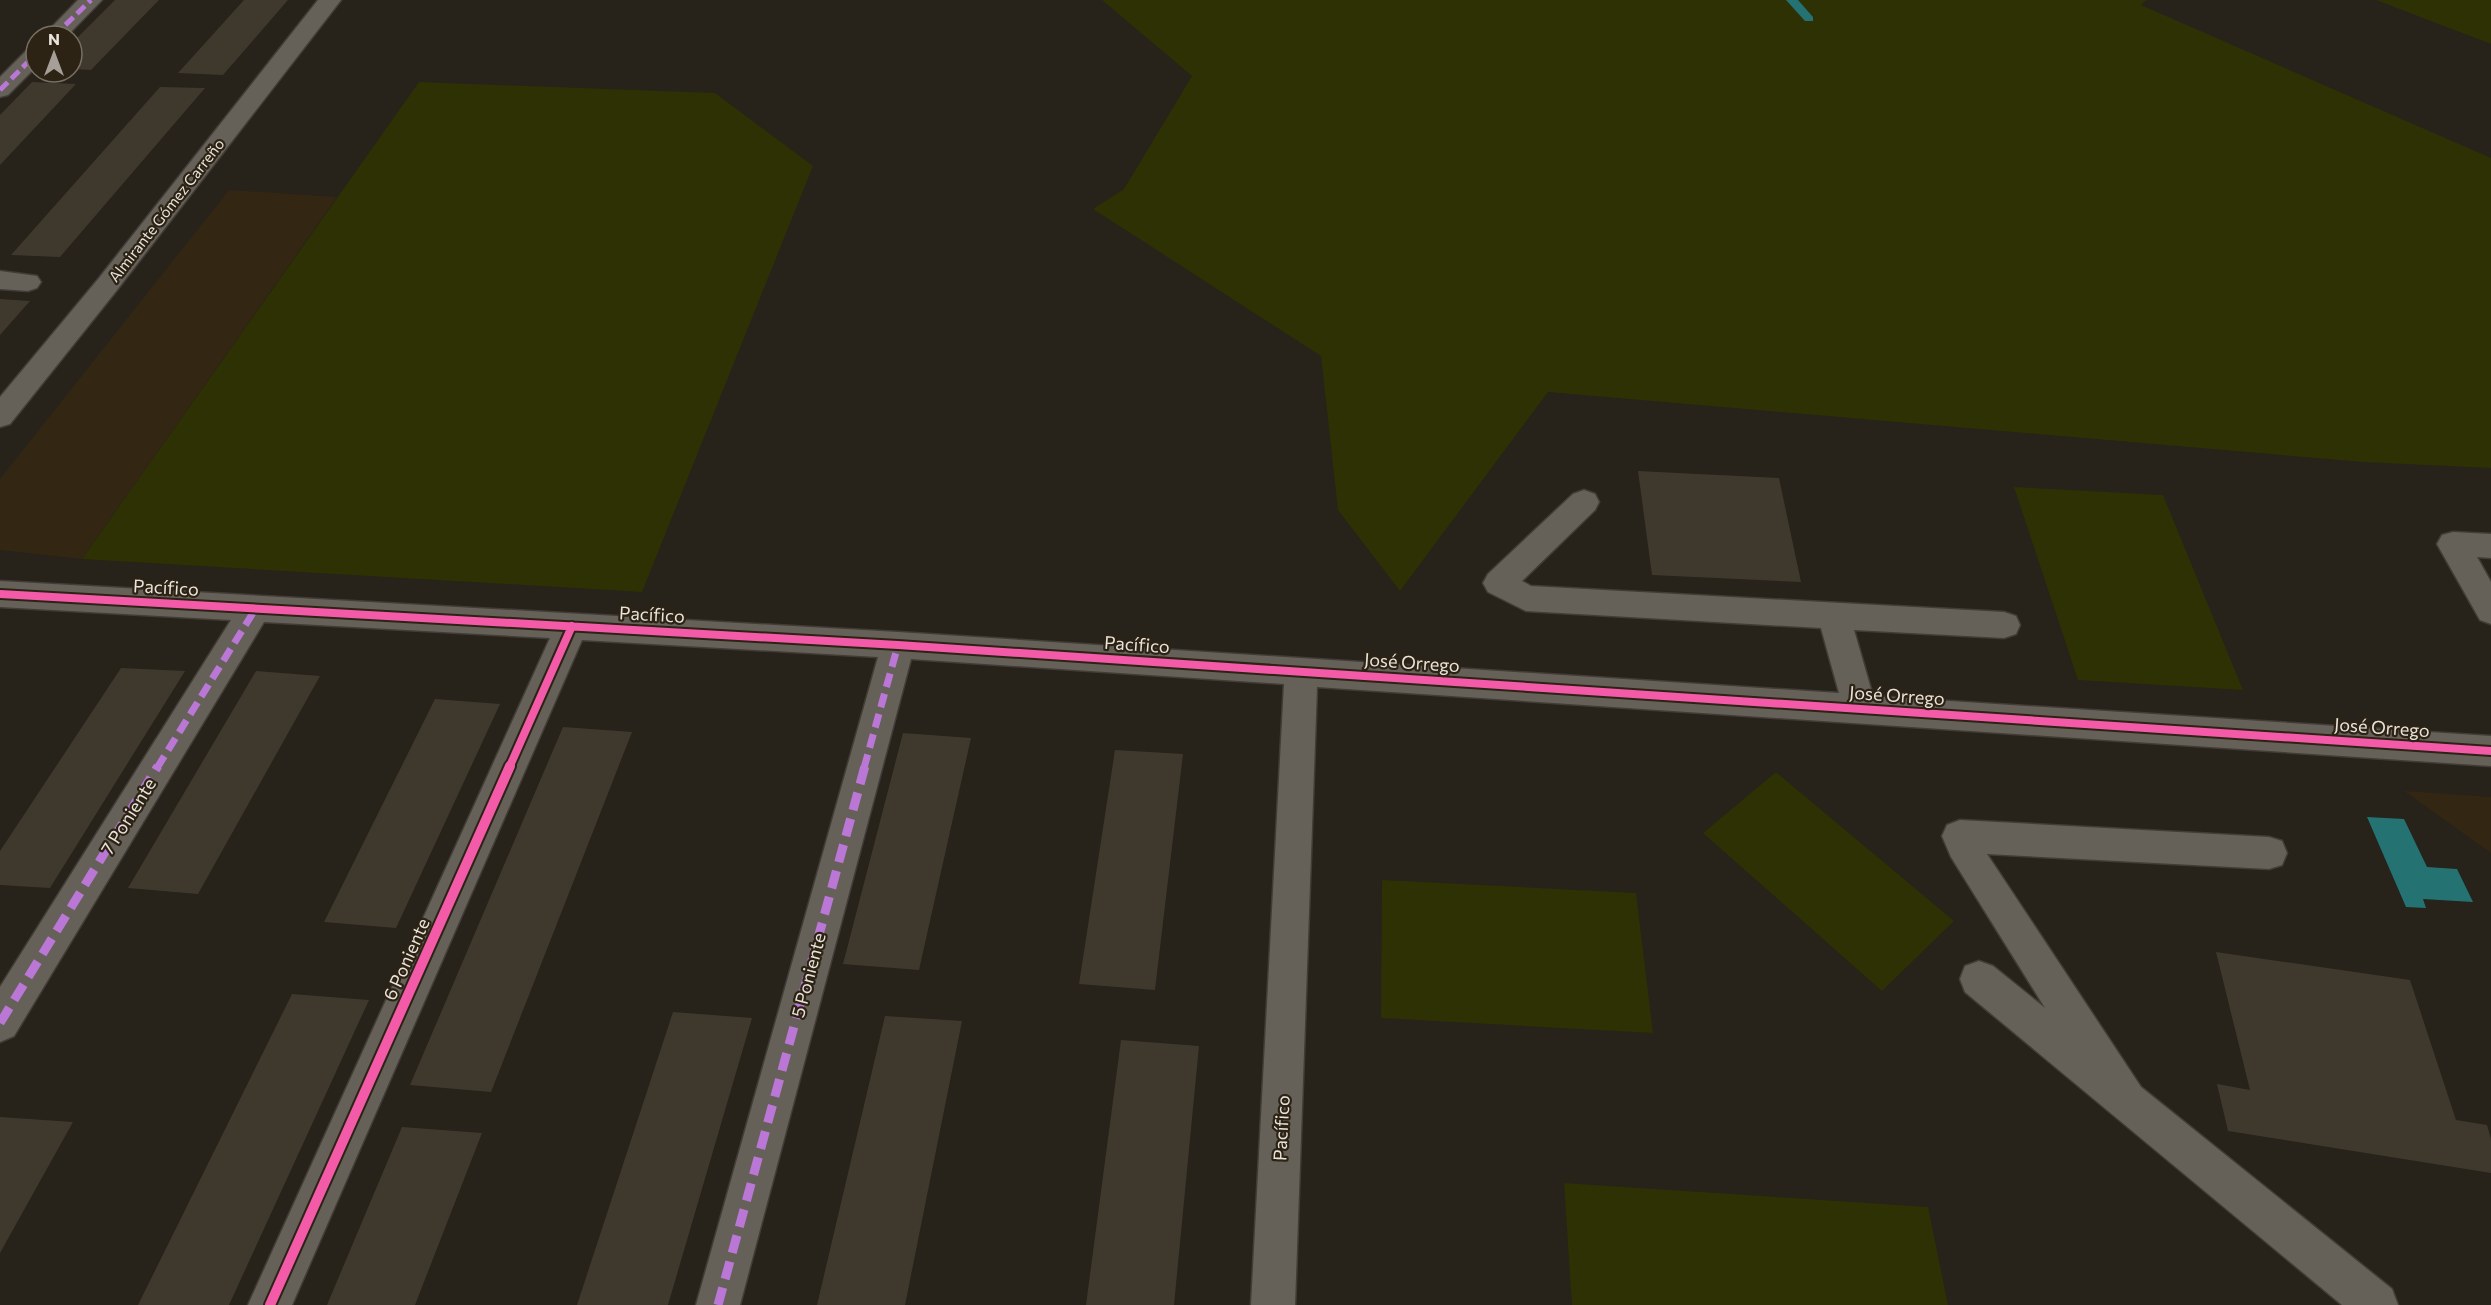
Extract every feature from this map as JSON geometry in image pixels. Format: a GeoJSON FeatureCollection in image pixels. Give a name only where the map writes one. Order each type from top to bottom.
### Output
{"type":"FeatureCollection","features":[{"type":"Feature","properties":{"kind":"street"},"geometry":{"type":"LineString","coordinates":[[66,24],[91,0]]}},
{"type":"Feature","properties":{"kind":"street","name":"Almirante Gómez Carreño"},"geometry":{"type":"LineString","coordinates":[[0,417],[108,284],[330,0]]}},
{"type":"Feature","properties":{"kind":"street"},"geometry":{"type":"LineString","coordinates":[[0,90],[24,66]]}},
{"type":"Feature","properties":{"kind":"street"},"geometry":{"type":"LineString","coordinates":[[0,280],[28,282]]}},
{"type":"Feature","properties":{"kind":"street"},"geometry":{"type":"LineString","coordinates":[[1584,502],[1499,583],[1526,598],[2004,625]]}},
{"type":"Feature","properties":{"kind":"street"},"geometry":{"type":"LineString","coordinates":[[2491,546],[2453,544],[2491,611]]}},
{"type":"Feature","properties":{"kind":"street","name":"Pacífico"},"geometry":{"type":"LineString","coordinates":[[0,594],[898,645],[1301,671],[1274,1305]]}},
{"type":"Feature","properties":{"kind":"street","name":"7 Poniente"},"geometry":{"type":"LineString","coordinates":[[0,1023],[255,608]]}},
{"type":"Feature","properties":{"kind":"street"},"geometry":{"type":"LineString","coordinates":[[1834,616],[1860,709]]}},
{"type":"Feature","properties":{"kind":"street","name":"6 Poniente"},"geometry":{"type":"LineString","coordinates":[[270,1305],[572,626]]}},
{"type":"Feature","properties":{"kind":"street","name":"5 Poniente"},"geometry":{"type":"LineString","coordinates":[[718,1305],[898,645]]}},
{"type":"Feature","properties":{"kind":"street","name":"José Orrego"},"geometry":{"type":"LineString","coordinates":[[1301,671],[2491,751]]}},
{"type":"Feature","properties":{"kind":"street"},"geometry":{"type":"LineString","coordinates":[[2127,1101],[1969,857],[1960,836],[2269,854]]}},
{"type":"Feature","properties":{"kind":"street"},"geometry":{"type":"LineString","coordinates":[[1979,979],[2376,1305]]}},
{"type":"Feature","properties":{"kind":"shaded area"},"geometry":{"type":"Polygon","coordinates":[[[229,190],[337,197],[82,559],[0,550],[0,479],[229,190]]]}},
{"type":"Feature","properties":{"kind":"shaded area"},"geometry":{"type":"Polygon","coordinates":[[[2404,791],[2491,797],[2491,853],[2404,791]]]}},
{"type":"Feature","properties":{"kind":"green space"},"geometry":{"type":"Polygon","coordinates":[[[1102,0],[2147,0],[2141,5],[2491,158],[2491,468],[2363,462],[1548,392],[1400,591],[1338,510],[1321,356],[1093,209],[1124,189],[1192,76],[1102,0]]]}},
{"type":"Feature","properties":{"kind":"green space"},"geometry":{"type":"Polygon","coordinates":[[[2376,0],[2491,0],[2491,44],[2376,0]]]}},
{"type":"Feature","properties":{"kind":"green space"},"geometry":{"type":"Polygon","coordinates":[[[419,82],[715,93],[813,166],[642,592],[82,559],[419,82]]]}},
{"type":"Feature","properties":{"kind":"green space"},"geometry":{"type":"Polygon","coordinates":[[[2014,487],[2163,495],[2243,690],[2078,680],[2014,487]]]}},
{"type":"Feature","properties":{"kind":"green space"},"geometry":{"type":"Polygon","coordinates":[[[1776,772],[1954,921],[1882,991],[1703,833],[1776,772]]]}},
{"type":"Feature","properties":{"kind":"green space"},"geometry":{"type":"Polygon","coordinates":[[[1382,880],[1636,893],[1653,1033],[1381,1018],[1382,880]]]}},
{"type":"Feature","properties":{"kind":"green space"},"geometry":{"type":"Polygon","coordinates":[[[1564,1183],[1928,1207],[1948,1305],[1572,1305],[1564,1183]]]}},
{"type":"Feature","properties":{"kind":"water"},"geometry":{"type":"Polygon","coordinates":[[[2367,817],[2404,819],[2427,867],[2457,869],[2473,902],[2423,899],[2426,908],[2406,907],[2367,817]]]}},
{"type":"Feature","properties":{"kind":"building"},"geometry":{"type":"Polygon","coordinates":[[[115,0],[159,0],[91,70],[84,70],[84,31],[115,0]]]}},
{"type":"Feature","properties":{"kind":"building"},"geometry":{"type":"Polygon","coordinates":[[[244,0],[288,0],[223,75],[178,73],[244,0]]]}},
{"type":"Feature","properties":{"kind":"building"},"geometry":{"type":"Polygon","coordinates":[[[30,84],[76,84],[0,165],[0,115],[30,84]]]}},
{"type":"Feature","properties":{"kind":"building"},"geometry":{"type":"Polygon","coordinates":[[[160,87],[205,88],[60,257],[11,255],[160,87]]]}},
{"type":"Feature","properties":{"kind":"building"},"geometry":{"type":"Polygon","coordinates":[[[0,299],[30,301],[0,335],[0,299]]]}},
{"type":"Feature","properties":{"kind":"building"},"geometry":{"type":"Polygon","coordinates":[[[1638,471],[1779,478],[1801,582],[1652,575],[1638,471]]]}},
{"type":"Feature","properties":{"kind":"building"},"geometry":{"type":"Polygon","coordinates":[[[121,668],[185,671],[50,888],[0,885],[0,851],[121,668]]]}},
{"type":"Feature","properties":{"kind":"building"},"geometry":{"type":"Polygon","coordinates":[[[256,671],[320,676],[198,894],[128,888],[256,671]]]}},
{"type":"Feature","properties":{"kind":"building"},"geometry":{"type":"Polygon","coordinates":[[[435,699],[500,704],[396,928],[324,922],[435,699]]]}},
{"type":"Feature","properties":{"kind":"building"},"geometry":{"type":"Polygon","coordinates":[[[563,727],[632,732],[491,1092],[410,1085],[563,727]]]}},
{"type":"Feature","properties":{"kind":"building"},"geometry":{"type":"Polygon","coordinates":[[[903,733],[971,738],[919,970],[843,964],[903,733]]]}},
{"type":"Feature","properties":{"kind":"building"},"geometry":{"type":"Polygon","coordinates":[[[1115,750],[1183,754],[1155,990],[1079,984],[1115,750]]]}},
{"type":"Feature","properties":{"kind":"building"},"geometry":{"type":"Polygon","coordinates":[[[2216,952],[2410,980],[2456,1120],[2487,1125],[2491,1139],[2491,1173],[2228,1131],[2217,1084],[2250,1090],[2216,952]]]}},
{"type":"Feature","properties":{"kind":"building"},"geometry":{"type":"Polygon","coordinates":[[[292,994],[369,1000],[229,1305],[138,1305],[292,994]]]}},
{"type":"Feature","properties":{"kind":"building"},"geometry":{"type":"Polygon","coordinates":[[[673,1012],[752,1018],[668,1305],[577,1305],[673,1012]]]}},
{"type":"Feature","properties":{"kind":"building"},"geometry":{"type":"Polygon","coordinates":[[[885,1016],[962,1021],[905,1305],[817,1305],[885,1016]]]}},
{"type":"Feature","properties":{"kind":"building"},"geometry":{"type":"Polygon","coordinates":[[[1121,1040],[1199,1046],[1174,1305],[1086,1305],[1121,1040]]]}},
{"type":"Feature","properties":{"kind":"building"},"geometry":{"type":"Polygon","coordinates":[[[0,1117],[73,1122],[0,1253],[0,1117]]]}},
{"type":"Feature","properties":{"kind":"building"},"geometry":{"type":"Polygon","coordinates":[[[402,1127],[482,1133],[415,1305],[327,1305],[402,1127]]]}},
{"type":"Feature","properties":{"kind":"waterway"},"geometry":{"type":"LineString","coordinates":[[1792,0],[1809,19]]}},
{"type":"Feature","properties":{"kind":"marked path"},"geometry":{"type":"LineString","coordinates":[[66,24],[91,0]]}},
{"type":"Feature","properties":{"kind":"marked path"},"geometry":{"type":"LineString","coordinates":[[0,90],[24,66]]}},
{"type":"Feature","properties":{"kind":"marked path"},"geometry":{"type":"LineString","coordinates":[[0,1023],[256,608]]}},
{"type":"Feature","properties":{"kind":"marked path"},"geometry":{"type":"LineString","coordinates":[[718,1305],[898,645]]}},
{"type":"Feature","properties":{"kind":"cycle path"},"geometry":{"type":"LineString","coordinates":[[0,594],[898,645],[2491,751]]}},
{"type":"Feature","properties":{"kind":"cycle path"},"geometry":{"type":"LineString","coordinates":[[270,1305],[572,626]]}}]}
